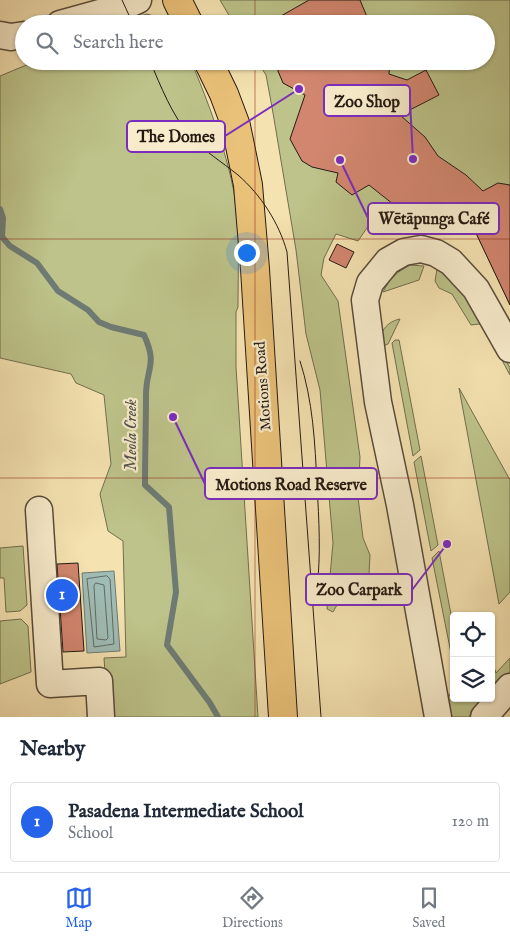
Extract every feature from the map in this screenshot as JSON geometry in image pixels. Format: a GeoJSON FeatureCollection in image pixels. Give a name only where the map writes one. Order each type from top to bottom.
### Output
{"type":"FeatureCollection","features":[{"type":"Feature","properties":{"kind":"main road"},"geometry":{"type":"LineString","coordinates":[[177,0],[184,15]]}},
{"type":"Feature","properties":{"kind":"main road","name":"Motions Road"},"geometry":{"type":"LineString","coordinates":[[212,70],[236,126],[248,185],[283,717]]}},
{"type":"Feature","properties":{"kind":"lane"},"geometry":{"type":"LineString","coordinates":[[92,15],[125,6],[138,0]]}},
{"type":"Feature","properties":{"kind":"lane"},"geometry":{"type":"LineString","coordinates":[[0,35],[15,37]]}},
{"type":"Feature","properties":{"kind":"lane"},"geometry":{"type":"LineString","coordinates":[[438,717],[400,505],[378,402],[365,300],[370,283],[388,261],[404,252],[421,249],[436,253],[451,262],[470,282],[510,349]]}},
{"type":"Feature","properties":{"kind":"lane"},"geometry":{"type":"LineString","coordinates":[[40,510],[50,684],[99,682],[101,717]]}},
{"type":"Feature","properties":{"kind":"lane"},"geometry":{"type":"LineString","coordinates":[[484,717],[510,686]]}},
{"type":"Feature","properties":{"kind":"green space"},"geometry":{"type":"Polygon","coordinates":[[[220,0],[510,0],[510,305],[475,231],[444,233],[415,213],[398,208],[371,222],[358,241],[336,234],[324,258],[321,275],[338,301],[360,457],[358,497],[363,538],[370,555],[369,574],[363,586],[340,600],[333,612],[327,609],[333,543],[320,390],[306,334],[296,250],[272,107],[266,75],[263,70],[495,70],[495,15],[229,15],[220,0]]]}},
{"type":"Feature","properties":{"kind":"green space"},"geometry":{"type":"Polygon","coordinates":[[[15,70],[195,70],[204,93],[226,159],[234,192],[237,221],[238,307],[236,312],[236,367],[258,717],[108,717],[104,658],[126,657],[123,541],[108,531],[100,494],[111,464],[104,395],[76,383],[71,374],[0,358],[0,76],[15,70]]]}},
{"type":"Feature","properties":{"kind":"green space"},"geometry":{"type":"Polygon","coordinates":[[[410,265],[424,266],[419,280],[383,292],[394,276],[410,265]]]}},
{"type":"Feature","properties":{"kind":"green space"},"geometry":{"type":"Polygon","coordinates":[[[437,269],[459,287],[479,313],[510,368],[510,375],[485,329],[479,324],[471,325],[452,294],[439,288],[435,281],[437,269]]]}},
{"type":"Feature","properties":{"kind":"green space"},"geometry":{"type":"Polygon","coordinates":[[[400,319],[388,344],[376,349],[386,326],[400,319]]]}},
{"type":"Feature","properties":{"kind":"green space"},"geometry":{"type":"Polygon","coordinates":[[[395,340],[399,340],[420,450],[413,456],[392,343],[395,340]]]}},
{"type":"Feature","properties":{"kind":"green space"},"geometry":{"type":"Polygon","coordinates":[[[459,388],[510,480],[510,592],[499,604],[459,388]]]}},
{"type":"Feature","properties":{"kind":"green space"},"geometry":{"type":"Polygon","coordinates":[[[421,456],[438,545],[431,551],[414,462],[421,456]]]}},
{"type":"Feature","properties":{"kind":"green space"},"geometry":{"type":"Polygon","coordinates":[[[23,546],[27,605],[20,611],[6,612],[4,578],[0,578],[0,548],[23,546]]]}},
{"type":"Feature","properties":{"kind":"green space"},"geometry":{"type":"Polygon","coordinates":[[[439,551],[451,612],[450,648],[432,558],[439,551]]]}},
{"type":"Feature","properties":{"kind":"green space"},"geometry":{"type":"Polygon","coordinates":[[[21,619],[28,626],[31,672],[0,684],[0,621],[21,619]]]}},
{"type":"Feature","properties":{"kind":"green space"},"geometry":{"type":"Polygon","coordinates":[[[510,658],[510,675],[496,687],[495,670],[496,673],[510,658]]]}},
{"type":"Feature","properties":{"kind":"green space"},"geometry":{"type":"Polygon","coordinates":[[[450,694],[450,702],[479,702],[473,717],[450,717],[447,700],[450,694]]]}},
{"type":"Feature","properties":{"kind":"water"},"geometry":{"type":"Polygon","coordinates":[[[114,571],[120,651],[87,653],[82,573],[114,571]]]}},
{"type":"Feature","properties":{"kind":"building"},"geometry":{"type":"Polygon","coordinates":[[[309,0],[360,0],[366,15],[283,15],[309,0]]]}},
{"type":"Feature","properties":{"kind":"building"},"geometry":{"type":"Polygon","coordinates":[[[389,70],[389,74],[407,80],[426,70],[439,95],[400,115],[425,137],[438,156],[466,175],[483,191],[498,183],[510,185],[510,305],[475,231],[444,234],[415,213],[398,208],[369,185],[352,195],[336,182],[338,173],[312,167],[302,161],[290,139],[305,95],[283,83],[278,71],[389,70]]]}},
{"type":"Feature","properties":{"kind":"building"},"geometry":{"type":"Polygon","coordinates":[[[337,244],[354,252],[346,268],[329,260],[337,244]]]}},
{"type":"Feature","properties":{"kind":"building"},"geometry":{"type":"Polygon","coordinates":[[[78,563],[84,651],[63,652],[57,564],[78,563]]]}},
{"type":"Feature","properties":{"kind":"waterway","name":"Meola Creek"},"geometry":{"type":"LineString","coordinates":[[0,209],[3,218],[2,237],[10,246],[37,263],[58,291],[88,310],[99,322],[144,335],[151,360],[146,386],[145,485],[169,507],[176,592],[167,645],[210,703],[218,717]]}},
{"type":"Feature","properties":{"kind":"tram line"},"geometry":{"type":"LineString","coordinates":[[122,0],[129,15]]}},
{"type":"Feature","properties":{"kind":"tram line"},"geometry":{"type":"LineString","coordinates":[[154,70],[167,100],[184,128],[207,152],[238,175],[254,191],[274,220],[287,252],[321,717]]}},
{"type":"Feature","properties":{"kind":"tram line"},"geometry":{"type":"LineString","coordinates":[[300,361],[311,407],[314,438],[319,537],[317,589]]}},
{"type":"Feature","properties":{"kind":"place","name":"The Domes"},"geometry":{"type":"Point","coordinates":[299,89]}},
{"type":"Feature","properties":{"kind":"place","name":"Zoo Shop"},"geometry":{"type":"Point","coordinates":[413,159]}},
{"type":"Feature","properties":{"kind":"place","name":"Wētāpunga Café"},"geometry":{"type":"Point","coordinates":[340,160]}},
{"type":"Feature","properties":{"kind":"place","name":"Motions Road Reserve"},"geometry":{"type":"Point","coordinates":[173,417]}},
{"type":"Feature","properties":{"kind":"place","name":"Zoo Carpark"},"geometry":{"type":"Point","coordinates":[447,544]}},
{"type":"Feature","properties":{"kind":"place","name":"Pasadena Intermediate School"},"geometry":{"type":"Point","coordinates":[62,595]}}]}
